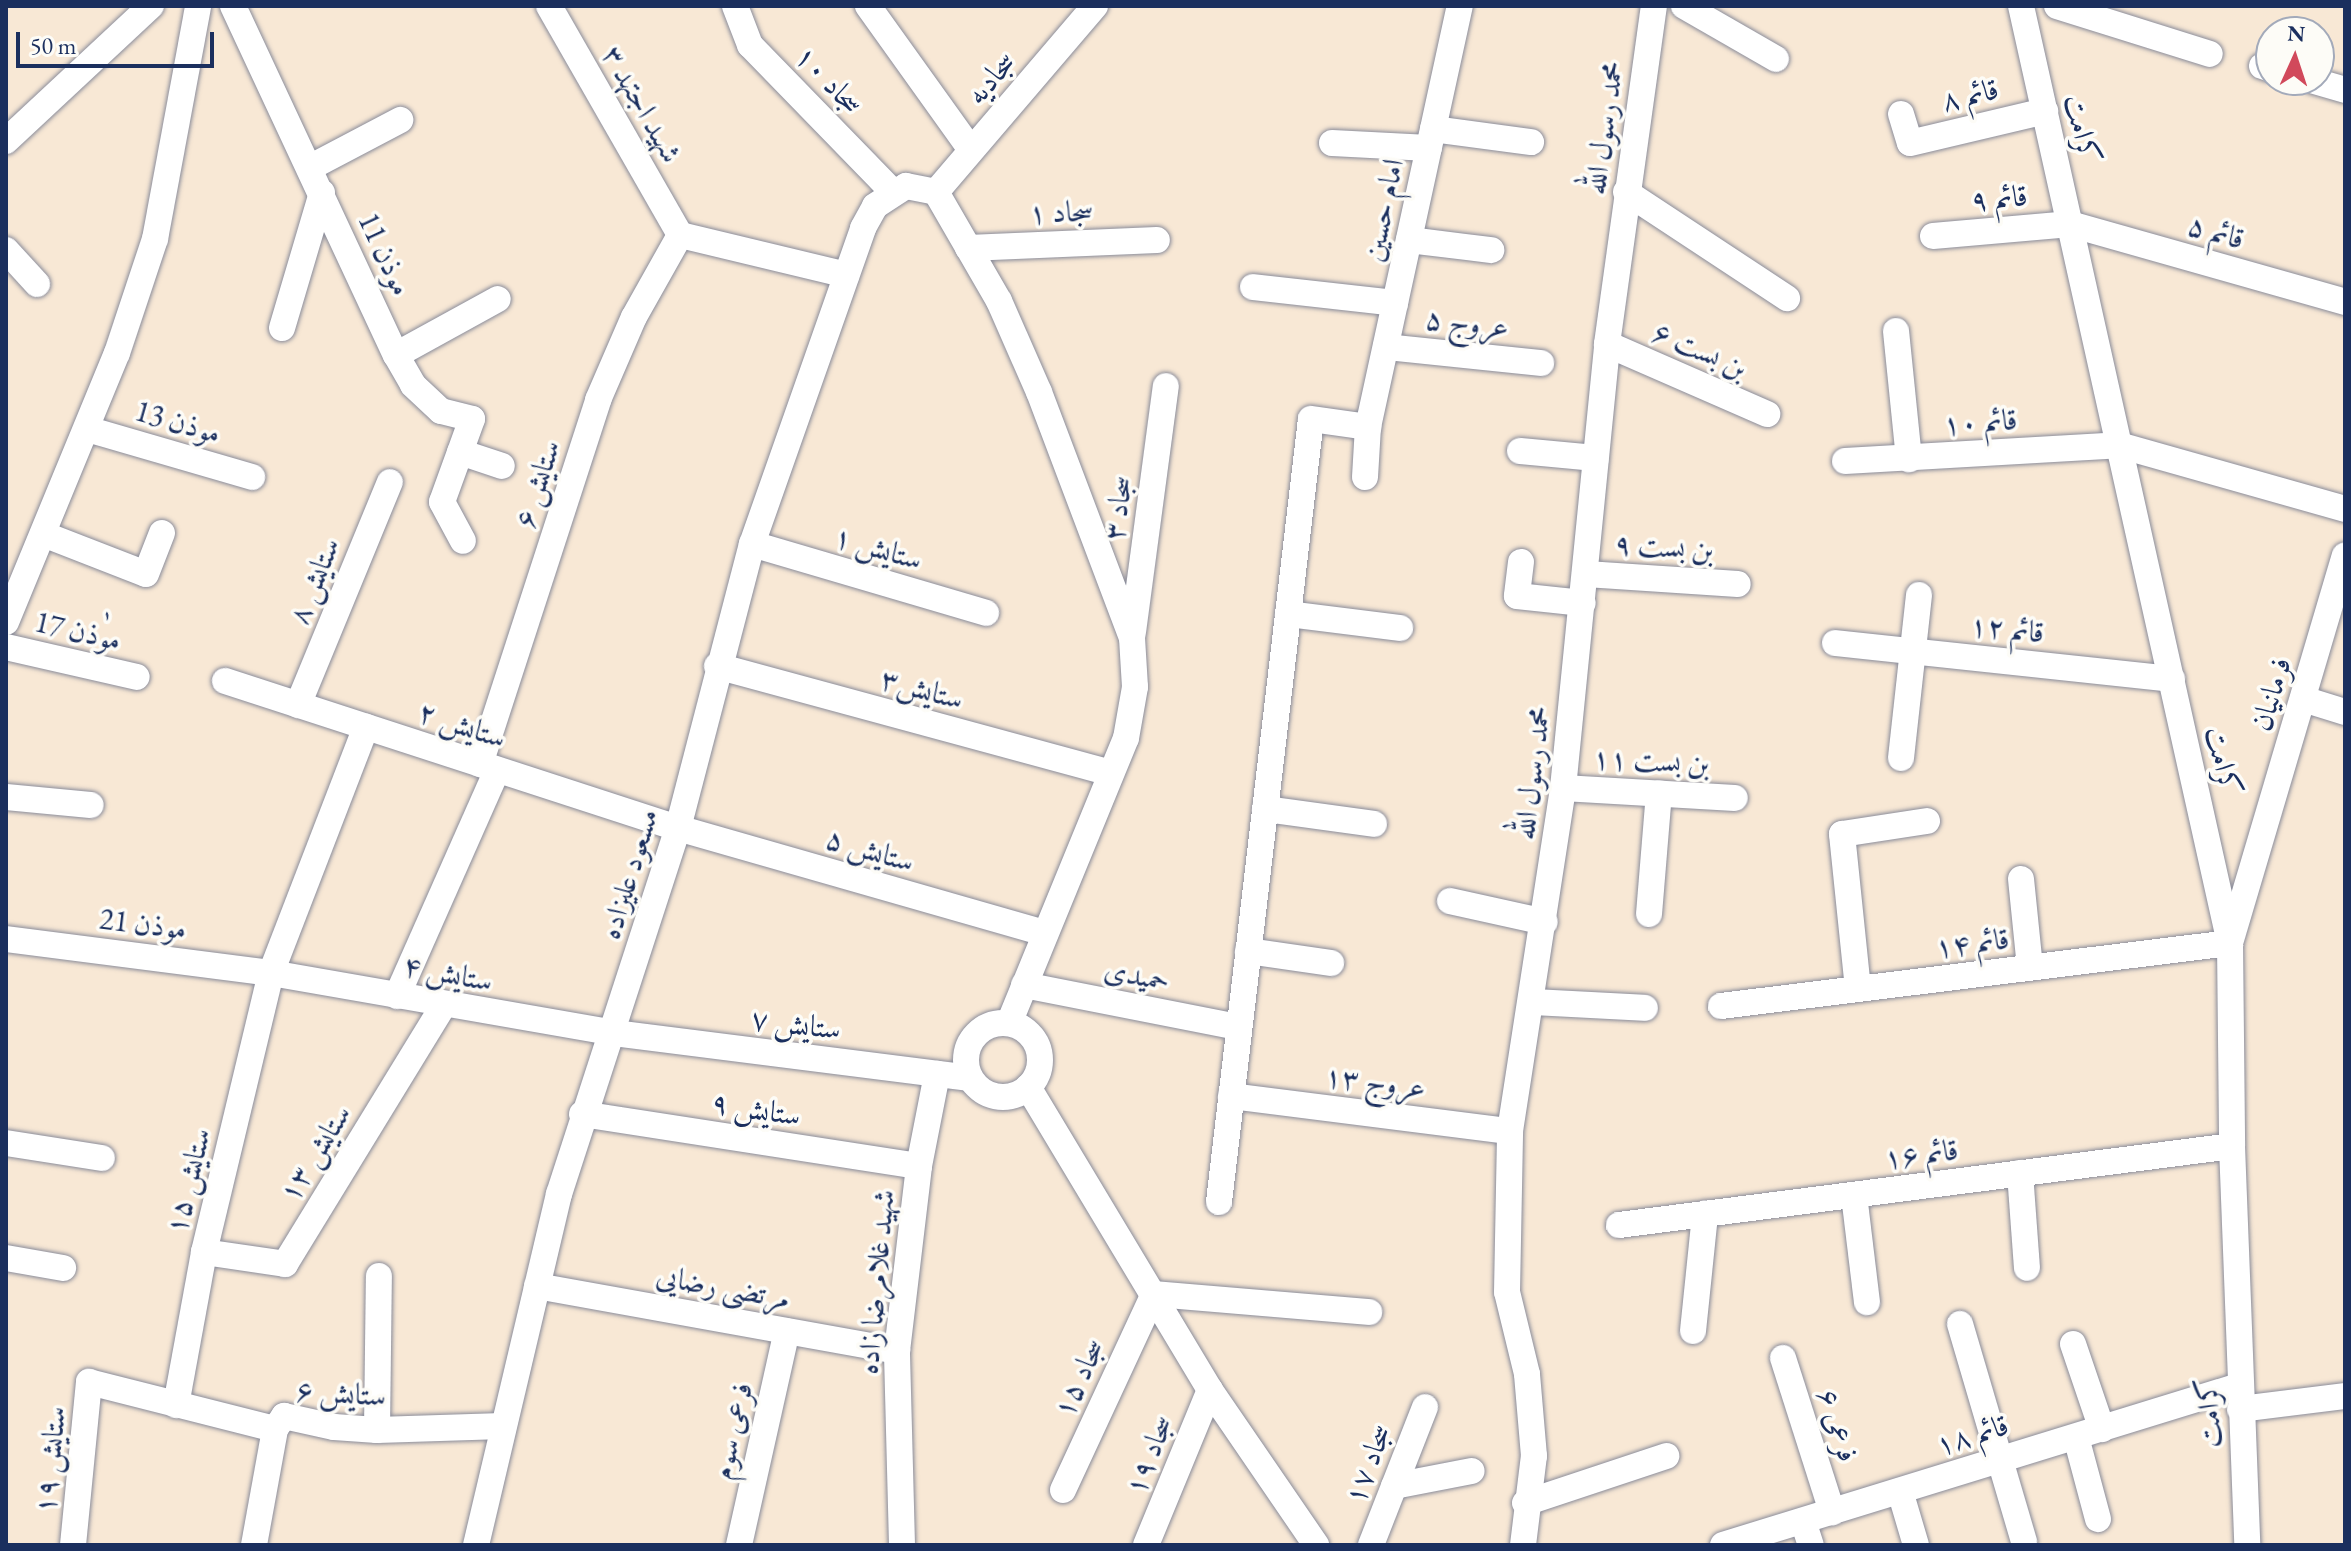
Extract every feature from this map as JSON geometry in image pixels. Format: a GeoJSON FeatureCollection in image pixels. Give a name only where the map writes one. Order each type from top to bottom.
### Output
{"type":"FeatureCollection","features":[{"type":"Feature","properties":{"kind":"street"},"geometry":{"type":"LineString","coordinates":[[6,141],[151,6]]}},
{"type":"Feature","properties":{"kind":"street"},"geometry":{"type":"LineString","coordinates":[[6,622],[87,429],[155,239],[198,6]]}},
{"type":"Feature","properties":{"kind":"street","name":"موذن 11"},"geometry":{"type":"LineString","coordinates":[[233,6],[311,167],[396,355],[413,385],[441,411],[472,419],[442,502],[463,541]]}},
{"type":"Feature","properties":{"kind":"street","name":"شهید اجتهد ۳"},"geometry":{"type":"LineString","coordinates":[[549,6],[680,235]]}},
{"type":"Feature","properties":{"kind":"street","name":"سجاد ۱۰"},"geometry":{"type":"LineString","coordinates":[[735,6],[750,45],[892,191]]}},
{"type":"Feature","properties":{"kind":"street"},"geometry":{"type":"LineString","coordinates":[[868,6],[971,150]]}},
{"type":"Feature","properties":{"kind":"street","name":"سجادیه"},"geometry":{"type":"LineString","coordinates":[[936,192],[1095,6]]}},
{"type":"Feature","properties":{"kind":"street","name":"امام حسین"},"geometry":{"type":"LineString","coordinates":[[1365,477],[1368,427],[1460,6]]}},
{"type":"Feature","properties":{"kind":"street","name":"محمد رسول الله"},"geometry":{"type":"LineString","coordinates":[[1523,1545],[1525,1503],[1534,1456],[1527,1374],[1507,1292],[1510,1131],[1545,922],[1563,788],[1607,344],[1654,6]]}},
{"type":"Feature","properties":{"kind":"street"},"geometry":{"type":"LineString","coordinates":[[1684,6],[1776,59]]}},
{"type":"Feature","properties":{"kind":"street","name":"کرامت"},"geometry":{"type":"LineString","coordinates":[[2021,6],[2230,943],[2232,1146],[2247,1545]]}},
{"type":"Feature","properties":{"kind":"street"},"geometry":{"type":"LineString","coordinates":[[2057,6],[2210,54]]}},
{"type":"Feature","properties":{"kind":"street","name":"قائم ۸"},"geometry":{"type":"LineString","coordinates":[[1901,114],[1910,143],[2045,111]]}},
{"type":"Feature","properties":{"kind":"street"},"geometry":{"type":"LineString","coordinates":[[311,167],[400,120]]}},
{"type":"Feature","properties":{"kind":"street"},"geometry":{"type":"LineString","coordinates":[[1332,143],[1431,139],[1531,142]]}},
{"type":"Feature","properties":{"kind":"street"},"geometry":{"type":"LineString","coordinates":[[892,191],[920,185],[936,192],[968,248],[1039,392],[1132,638],[1131,717],[1009,1023]]}},
{"type":"Feature","properties":{"kind":"street","name":"مسعود علیزاده"},"geometry":{"type":"LineString","coordinates":[[476,1545],[537,1286],[582,1114],[614,1033],[678,828],[717,666],[752,544],[863,228],[892,191]]}},
{"type":"Feature","properties":{"kind":"street"},"geometry":{"type":"LineString","coordinates":[[1626,192],[1787,298]]}},
{"type":"Feature","properties":{"kind":"street"},"geometry":{"type":"LineString","coordinates":[[282,328],[322,193]]}},
{"type":"Feature","properties":{"kind":"street","name":"قائم ۹"},"geometry":{"type":"LineString","coordinates":[[1933,236],[2070,224]]}},
{"type":"Feature","properties":{"kind":"street","name":"قائم ۵"},"geometry":{"type":"LineString","coordinates":[[2070,224],[2345,302]]}},
{"type":"Feature","properties":{"kind":"street"},"geometry":{"type":"LineString","coordinates":[[680,235],[846,275]]}},
{"type":"Feature","properties":{"kind":"street","name":"ستایش ۶"},"geometry":{"type":"LineString","coordinates":[[488,767],[598,400],[628,330],[680,235]]}},
{"type":"Feature","properties":{"kind":"street","name":"سجاد ۱"},"geometry":{"type":"LineString","coordinates":[[968,248],[1157,240]]}},
{"type":"Feature","properties":{"kind":"street"},"geometry":{"type":"LineString","coordinates":[[1409,240],[1491,250]]}},
{"type":"Feature","properties":{"kind":"street"},"geometry":{"type":"LineString","coordinates":[[6,250],[37,284]]}},
{"type":"Feature","properties":{"kind":"street"},"geometry":{"type":"LineString","coordinates":[[1253,287],[1395,303]]}},
{"type":"Feature","properties":{"kind":"street"},"geometry":{"type":"LineString","coordinates":[[396,355],[498,299]]}},
{"type":"Feature","properties":{"kind":"street"},"geometry":{"type":"LineString","coordinates":[[1896,331],[1909,459]]}},
{"type":"Feature","properties":{"kind":"street","name":"بن بست ۶"},"geometry":{"type":"LineString","coordinates":[[1607,344],[1767,414]]}},
{"type":"Feature","properties":{"kind":"street","name":"عروج ۵"},"geometry":{"type":"LineString","coordinates":[[1386,347],[1541,363]]}},
{"type":"Feature","properties":{"kind":"street","name":"سجاد ۳"},"geometry":{"type":"LineString","coordinates":[[1132,638],[1166,386]]}},
{"type":"Feature","properties":{"kind":"street"},"geometry":{"type":"LineString","coordinates":[[1219,1202],[1311,419],[1368,427]]}},
{"type":"Feature","properties":{"kind":"street","name":"موذن 13"},"geometry":{"type":"LineString","coordinates":[[87,429],[252,477]]}},
{"type":"Feature","properties":{"kind":"street"},"geometry":{"type":"LineString","coordinates":[[2119,445],[2345,509]]}},
{"type":"Feature","properties":{"kind":"street","name":"قائم ۱۰"},"geometry":{"type":"LineString","coordinates":[[1845,461],[2119,445]]}},
{"type":"Feature","properties":{"kind":"street"},"geometry":{"type":"LineString","coordinates":[[1520,451],[1596,458]]}},
{"type":"Feature","properties":{"kind":"street"},"geometry":{"type":"LineString","coordinates":[[460,452],[502,466]]}},
{"type":"Feature","properties":{"kind":"street","name":"ستایش ۸"},"geometry":{"type":"LineString","coordinates":[[298,705],[390,482]]}},
{"type":"Feature","properties":{"kind":"street"},"geometry":{"type":"LineString","coordinates":[[43,534],[146,574],[162,533]]}},
{"type":"Feature","properties":{"kind":"street","name":"ستایش ۱"},"geometry":{"type":"LineString","coordinates":[[752,544],[986,613]]}},
{"type":"Feature","properties":{"kind":"street","name":"فرمانیان"},"geometry":{"type":"LineString","coordinates":[[2230,943],[2345,556]]}},
{"type":"Feature","properties":{"kind":"street"},"geometry":{"type":"LineString","coordinates":[[1521,562],[1517,596],[1583,603]]}},
{"type":"Feature","properties":{"kind":"street","name":"بن بست ۹"},"geometry":{"type":"LineString","coordinates":[[1586,574],[1738,584]]}},
{"type":"Feature","properties":{"kind":"street"},"geometry":{"type":"LineString","coordinates":[[1901,758],[1919,595]]}},
{"type":"Feature","properties":{"kind":"street"},"geometry":{"type":"LineString","coordinates":[[1288,614],[1400,628]]}},
{"type":"Feature","properties":{"kind":"street","name":"قائم ۱۲"},"geometry":{"type":"LineString","coordinates":[[1835,643],[2172,679]]}},
{"type":"Feature","properties":{"kind":"street","name":"موٰذن 17"},"geometry":{"type":"LineString","coordinates":[[6,647],[137,677]]}},
{"type":"Feature","properties":{"kind":"street","name":"ستایش۳"},"geometry":{"type":"LineString","coordinates":[[717,666],[1111,773]]}},
{"type":"Feature","properties":{"kind":"street","name":"ستایش ۲"},"geometry":{"type":"LineString","coordinates":[[225,681],[678,828]]}},
{"type":"Feature","properties":{"kind":"street"},"geometry":{"type":"LineString","coordinates":[[2303,699],[2345,712]]}},
{"type":"Feature","properties":{"kind":"street"},"geometry":{"type":"LineString","coordinates":[[271,973],[366,727]]}},
{"type":"Feature","properties":{"kind":"street"},"geometry":{"type":"LineString","coordinates":[[397,996],[488,767]]}},
{"type":"Feature","properties":{"kind":"street","name":"بن بست ۱۱"},"geometry":{"type":"LineString","coordinates":[[1563,788],[1735,798]]}},
{"type":"Feature","properties":{"kind":"street"},"geometry":{"type":"LineString","coordinates":[[1649,914],[1659,793]]}},
{"type":"Feature","properties":{"kind":"street"},"geometry":{"type":"LineString","coordinates":[[6,797],[91,805]]}},
{"type":"Feature","properties":{"kind":"street"},"geometry":{"type":"LineString","coordinates":[[1265,809],[1374,824]]}},
{"type":"Feature","properties":{"kind":"street"},"geometry":{"type":"LineString","coordinates":[[1858,989],[1842,834],[1927,821]]}},
{"type":"Feature","properties":{"kind":"street","name":"ستایش ۵"},"geometry":{"type":"LineString","coordinates":[[678,828],[1043,933]]}},
{"type":"Feature","properties":{"kind":"street"},"geometry":{"type":"LineString","coordinates":[[2021,879],[2030,968]]}},
{"type":"Feature","properties":{"kind":"street"},"geometry":{"type":"LineString","coordinates":[[1450,901],[1545,922]]}},
{"type":"Feature","properties":{"kind":"street","name":"موذن 21"},"geometry":{"type":"LineString","coordinates":[[6,939],[271,973]]}},
{"type":"Feature","properties":{"kind":"street","name":"قائم ۱۴"},"geometry":{"type":"LineString","coordinates":[[1721,1006],[2230,943]]}},
{"type":"Feature","properties":{"kind":"street"},"geometry":{"type":"LineString","coordinates":[[1248,951],[1331,963]]}},
{"type":"Feature","properties":{"kind":"street","name":"ستایش ۴"},"geometry":{"type":"LineString","coordinates":[[271,973],[443,1006],[614,1033]]}},
{"type":"Feature","properties":{"kind":"street","name":"ستایش ۱۵"},"geometry":{"type":"LineString","coordinates":[[176,1405],[204,1252],[271,973]]}},
{"type":"Feature","properties":{"kind":"street","name":"حمیدی"},"geometry":{"type":"LineString","coordinates":[[1024,985],[1239,1027]]}},
{"type":"Feature","properties":{"kind":"street"},"geometry":{"type":"LineString","coordinates":[[1532,1002],[1645,1008]]}},
{"type":"Feature","properties":{"kind":"street","name":"ستایش ۱۳"},"geometry":{"type":"LineString","coordinates":[[204,1252],[285,1264],[443,1006]]}},
{"type":"Feature","properties":{"kind":"street"},"geometry":{"type":"LineString","coordinates":[[1009,1023],[1036,1041],[1038,1074],[1028,1087],[1014,1096],[997,1097],[970,1078],[965,1062],[978,1032],[1009,1023]]}},
{"type":"Feature","properties":{"kind":"street","name":"ستایش ۷"},"geometry":{"type":"LineString","coordinates":[[614,1033],[970,1078]]}},
{"type":"Feature","properties":{"kind":"street","name":"شهید غلامرضا زاده"},"geometry":{"type":"LineString","coordinates":[[902,1545],[897,1351],[919,1166],[937,1074]]}},
{"type":"Feature","properties":{"kind":"street"},"geometry":{"type":"LineString","coordinates":[[1028,1087],[1210,1390],[1316,1545]]}},
{"type":"Feature","properties":{"kind":"street","name":"عروج ۱۳"},"geometry":{"type":"LineString","coordinates":[[1231,1096],[1510,1131]]}},
{"type":"Feature","properties":{"kind":"street","name":"ستایش ۹"},"geometry":{"type":"LineString","coordinates":[[582,1114],[919,1166]]}},
{"type":"Feature","properties":{"kind":"street"},"geometry":{"type":"LineString","coordinates":[[6,1143],[102,1158]]}},
{"type":"Feature","properties":{"kind":"street","name":"قائم ۱۶"},"geometry":{"type":"LineString","coordinates":[[1619,1225],[2232,1146]]}},
{"type":"Feature","properties":{"kind":"street"},"geometry":{"type":"LineString","coordinates":[[2020,1173],[2027,1268]]}},
{"type":"Feature","properties":{"kind":"street"},"geometry":{"type":"LineString","coordinates":[[1854,1195],[1867,1302]]}},
{"type":"Feature","properties":{"kind":"street"},"geometry":{"type":"LineString","coordinates":[[1693,1331],[1705,1214]]}},
{"type":"Feature","properties":{"kind":"street"},"geometry":{"type":"LineString","coordinates":[[6,1258],[63,1268]]}},
{"type":"Feature","properties":{"kind":"street"},"geometry":{"type":"LineString","coordinates":[[377,1430],[379,1276]]}},
{"type":"Feature","properties":{"kind":"street","name":"مرتضی رضایی"},"geometry":{"type":"LineString","coordinates":[[537,1286],[897,1351]]}},
{"type":"Feature","properties":{"kind":"street"},"geometry":{"type":"LineString","coordinates":[[1154,1294],[1369,1312]]}},
{"type":"Feature","properties":{"kind":"street","name":"سجاد ۱۵"},"geometry":{"type":"LineString","coordinates":[[1063,1490],[1154,1294]]}},
{"type":"Feature","properties":{"kind":"street"},"geometry":{"type":"LineString","coordinates":[[1960,1324],[2024,1542]]}},
{"type":"Feature","properties":{"kind":"street","name":"فرعی سوم"},"geometry":{"type":"LineString","coordinates":[[739,1545],[787,1331]]}},
{"type":"Feature","properties":{"kind":"street"},"geometry":{"type":"LineString","coordinates":[[2073,1344],[2089,1433],[2098,1519]]}},
{"type":"Feature","properties":{"kind":"street","name":"فرعی ۶"},"geometry":{"type":"LineString","coordinates":[[1783,1358],[1832,1512]]}},
{"type":"Feature","properties":{"kind":"street","name":"ستایش ۶"},"geometry":{"type":"LineString","coordinates":[[89,1382],[275,1429],[284,1416],[334,1427],[377,1430],[503,1426]]}},
{"type":"Feature","properties":{"kind":"street","name":"ستایش ۱۹"},"geometry":{"type":"LineString","coordinates":[[73,1545],[89,1382]]}},
{"type":"Feature","properties":{"kind":"street","name":"سجاد ۱۹"},"geometry":{"type":"LineString","coordinates":[[1146,1545],[1210,1390]]}},
{"type":"Feature","properties":{"kind":"street","name":"قائم ۱۸"},"geometry":{"type":"LineString","coordinates":[[1723,1545],[1807,1533],[1832,1512],[2089,1433],[2240,1398],[2345,1396]]}},
{"type":"Feature","properties":{"kind":"street","name":"سجاد ۱۷"},"geometry":{"type":"LineString","coordinates":[[1371,1545],[1425,1407]]}},
{"type":"Feature","properties":{"kind":"street"},"geometry":{"type":"LineString","coordinates":[[254,1545],[275,1429]]}},
{"type":"Feature","properties":{"kind":"street"},"geometry":{"type":"LineString","coordinates":[[1525,1503],[1666,1456]]}},
{"type":"Feature","properties":{"kind":"street"},"geometry":{"type":"LineString","coordinates":[[1394,1486],[1472,1471]]}},
{"type":"Feature","properties":{"kind":"street"},"geometry":{"type":"LineString","coordinates":[[1900,1491],[1916,1545]]}}]}
